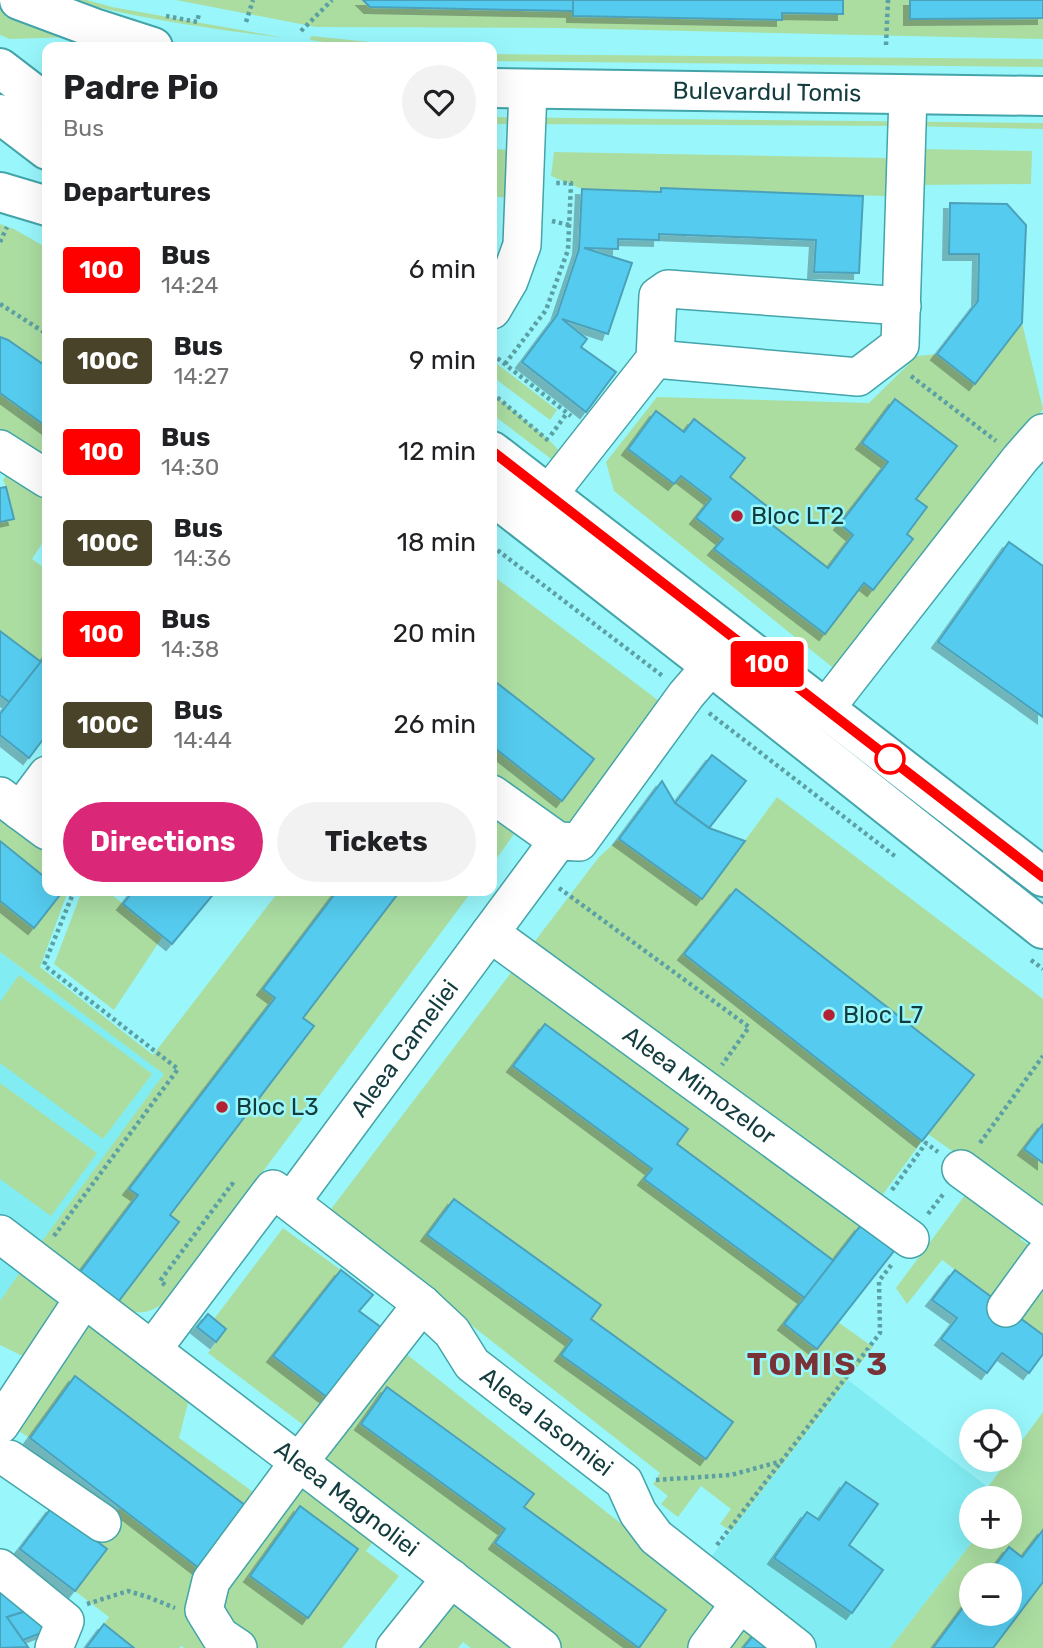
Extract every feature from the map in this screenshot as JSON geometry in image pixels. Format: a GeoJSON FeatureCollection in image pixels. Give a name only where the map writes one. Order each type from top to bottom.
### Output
{"type":"FeatureCollection","features":[{"type":"Feature","properties":{"kind":"main road"},"geometry":{"type":"LineString","coordinates":[[19,0],[137,42]]}},
{"type":"Feature","properties":{"kind":"main road","name":"Bulevardul Tomis"},"geometry":{"type":"LineString","coordinates":[[510,89],[1043,96]]}},
{"type":"Feature","properties":{"kind":"main road"},"geometry":{"type":"LineString","coordinates":[[19,90],[42,139]]}},
{"type":"Feature","properties":{"kind":"main road"},"geometry":{"type":"LineString","coordinates":[[5,206],[42,206]]}},
{"type":"Feature","properties":{"kind":"main road"},"geometry":{"type":"LineString","coordinates":[[497,455],[1043,877]]}},
{"type":"Feature","properties":{"kind":"main road"},"geometry":{"type":"LineString","coordinates":[[497,499],[711,666],[1032,941]]}},
{"type":"Feature","properties":{"kind":"street"},"geometry":{"type":"LineString","coordinates":[[497,301],[509,281],[523,245],[510,89]]}},
{"type":"Feature","properties":{"kind":"street"},"geometry":{"type":"LineString","coordinates":[[655,359],[858,377],[900,345],[908,95]]}},
{"type":"Feature","properties":{"kind":"street"},"geometry":{"type":"LineString","coordinates":[[548,495],[655,359],[658,296],[668,289],[902,306]]}},
{"type":"Feature","properties":{"kind":"street"},"geometry":{"type":"LineString","coordinates":[[825,709],[1031,446]]}},
{"type":"Feature","properties":{"kind":"street"},"geometry":{"type":"LineString","coordinates":[[0,449],[42,476]]}},
{"type":"Feature","properties":{"kind":"street"},"geometry":{"type":"LineString","coordinates":[[497,798],[558,841],[579,842],[686,695],[711,666]]}},
{"type":"Feature","properties":{"kind":"street"},"geometry":{"type":"LineString","coordinates":[[22,813],[42,783]]}},
{"type":"Feature","properties":{"kind":"street","name":"Aleea Cameliei"},"geometry":{"type":"LineString","coordinates":[[291,1202],[558,841]]}},
{"type":"Feature","properties":{"kind":"street","name":"Aleea Mimozelor"},"geometry":{"type":"LineString","coordinates":[[490,933],[910,1239]]}},
{"type":"Feature","properties":{"kind":"street"},"geometry":{"type":"LineString","coordinates":[[961,1169],[1043,1229]]}},
{"type":"Feature","properties":{"kind":"street"},"geometry":{"type":"LineString","coordinates":[[0,1234],[152,1350],[273,1188],[291,1202]]}},
{"type":"Feature","properties":{"kind":"street","name":"Aleea Iasomiei"},"geometry":{"type":"LineString","coordinates":[[291,1202],[422,1304],[452,1332],[472,1364],[624,1482],[638,1513],[656,1537],[797,1648]]}},
{"type":"Feature","properties":{"kind":"street"},"geometry":{"type":"LineString","coordinates":[[1006,1308],[1043,1257]]}},
{"type":"Feature","properties":{"kind":"street"},"geometry":{"type":"LineString","coordinates":[[84,1298],[2,1448],[102,1524]]}},
{"type":"Feature","properties":{"kind":"street"},"geometry":{"type":"LineString","coordinates":[[238,1648],[220,1636],[204,1610],[211,1581],[299,1462],[422,1304]]}},
{"type":"Feature","properties":{"kind":"street","name":"Aleea Magnoliei"},"geometry":{"type":"LineString","coordinates":[[152,1350],[542,1648]]}},
{"type":"Feature","properties":{"kind":"street"},"geometry":{"type":"LineString","coordinates":[[0,1568],[59,1635]]}},
{"type":"Feature","properties":{"kind":"street"},"geometry":{"type":"LineString","coordinates":[[396,1648],[451,1578]]}},
{"type":"Feature","properties":{"kind":"street"},"geometry":{"type":"LineString","coordinates":[[707,1648],[740,1603]]}},
{"type":"Feature","properties":{"kind":"path"},"geometry":{"type":"LineString","coordinates":[[246,22],[253,0]]}},
{"type":"Feature","properties":{"kind":"path"},"geometry":{"type":"LineString","coordinates":[[301,31],[332,0]]}},
{"type":"Feature","properties":{"kind":"path"},"geometry":{"type":"LineString","coordinates":[[886,45],[888,0]]}},
{"type":"Feature","properties":{"kind":"path"},"geometry":{"type":"LineString","coordinates":[[0,242],[5,206]]}},
{"type":"Feature","properties":{"kind":"path"},"geometry":{"type":"LineString","coordinates":[[0,304],[42,331]]}},
{"type":"Feature","properties":{"kind":"path"},"geometry":{"type":"LineString","coordinates":[[885,357],[1031,446]]}},
{"type":"Feature","properties":{"kind":"path"},"geometry":{"type":"LineString","coordinates":[[497,359],[576,419]]}},
{"type":"Feature","properties":{"kind":"path"},"geometry":{"type":"LineString","coordinates":[[497,397],[550,437],[567,413]]}},
{"type":"Feature","properties":{"kind":"path"},"geometry":{"type":"LineString","coordinates":[[497,550],[900,860]]}},
{"type":"Feature","properties":{"kind":"path"},"geometry":{"type":"LineString","coordinates":[[536,871],[749,1027],[704,1089]]}},
{"type":"Feature","properties":{"kind":"path"},"geometry":{"type":"LineString","coordinates":[[33,1259],[178,1069],[44,965],[72,896]]}},
{"type":"Feature","properties":{"kind":"path"},"geometry":{"type":"LineString","coordinates":[[1032,941],[1043,969]]}},
{"type":"Feature","properties":{"kind":"path"},"geometry":{"type":"LineString","coordinates":[[698,1570],[880,1333],[880,1281],[1043,1056]]}},
{"type":"Feature","properties":{"kind":"path"},"geometry":{"type":"LineString","coordinates":[[875,1213],[926,1143],[961,1169]]}},
{"type":"Feature","properties":{"kind":"path"},"geometry":{"type":"LineString","coordinates":[[624,1482],[731,1475],[782,1461]]}},
{"type":"Feature","properties":{"kind":"path"},"geometry":{"type":"LineString","coordinates":[[59,1635],[83,1606],[128,1591],[173,1608],[204,1610]]}},
{"type":"Feature","properties":{"kind":"shaded area"},"geometry":{"type":"Polygon","coordinates":[[[0,952],[165,1074],[0,1301],[0,952]]]}},
{"type":"Feature","properties":{"kind":"shaded area"},"geometry":{"type":"Polygon","coordinates":[[[848,1380],[959,1465],[959,1472],[968,1472],[986,1486],[959,1486],[959,1549],[967,1549],[890,1648],[819,1648],[707,1562],[848,1380]]]}},
{"type":"Feature","properties":{"kind":"green space"},"geometry":{"type":"Polygon","coordinates":[[[69,0],[87,0],[112,7],[285,38],[176,23],[69,0]]]}},
{"type":"Feature","properties":{"kind":"green space"},"geometry":{"type":"Polygon","coordinates":[[[176,0],[363,0],[370,7],[573,11],[573,16],[781,20],[782,13],[843,14],[843,0],[910,0],[910,19],[1043,18],[1043,39],[558,28],[316,27],[176,0]]]}},
{"type":"Feature","properties":{"kind":"green space"},"geometry":{"type":"Polygon","coordinates":[[[0,7],[81,31],[76,37],[10,39],[0,35],[0,7]]]}},
{"type":"Feature","properties":{"kind":"green space"},"geometry":{"type":"Polygon","coordinates":[[[311,36],[369,42],[324,42],[310,40],[311,36]]]}},
{"type":"Feature","properties":{"kind":"green space"},"geometry":{"type":"Polygon","coordinates":[[[497,54],[1043,59],[1043,67],[497,61],[497,54]]]}},
{"type":"Feature","properties":{"kind":"green space"},"geometry":{"type":"Polygon","coordinates":[[[497,117],[1043,123],[1043,129],[497,124],[497,117]]]}},
{"type":"Feature","properties":{"kind":"green space"},"geometry":{"type":"Polygon","coordinates":[[[497,149],[512,150],[508,198],[497,197],[497,149]]]}},
{"type":"Feature","properties":{"kind":"green space"},"geometry":{"type":"Polygon","coordinates":[[[919,149],[1032,151],[1031,184],[919,185],[919,149]]]}},
{"type":"Feature","properties":{"kind":"green space"},"geometry":{"type":"Polygon","coordinates":[[[554,152],[888,158],[887,196],[582,189],[551,176],[554,152]]]}},
{"type":"Feature","properties":{"kind":"green space"},"geometry":{"type":"Polygon","coordinates":[[[0,224],[42,245],[42,364],[0,337],[0,224]]]}},
{"type":"Feature","properties":{"kind":"green space"},"geometry":{"type":"Polygon","coordinates":[[[1022,323],[1043,409],[842,675],[614,491],[606,462],[657,397],[869,403],[917,356],[937,354],[975,384],[1022,323]],[[895,399],[862,443],[888,462],[840,524],[853,535],[828,568],[771,524],[778,514],[730,477],[744,457],[694,419],[684,432],[656,412],[628,449],[674,484],[681,476],[711,499],[696,518],[723,539],[715,549],[825,634],[864,583],[873,590],[907,534],[916,499],[957,446],[895,399]]]}},
{"type":"Feature","properties":{"kind":"green space"},"geometry":{"type":"Polygon","coordinates":[[[497,364],[557,410],[550,420],[497,380],[497,364]]]}},
{"type":"Feature","properties":{"kind":"green space"},"geometry":{"type":"Polygon","coordinates":[[[0,393],[42,423],[42,460],[0,432],[0,393]]]}},
{"type":"Feature","properties":{"kind":"green space"},"geometry":{"type":"Polygon","coordinates":[[[497,397],[548,439],[570,462],[563,468],[497,418],[497,397]]]}},
{"type":"Feature","properties":{"kind":"green space"},"geometry":{"type":"Polygon","coordinates":[[[10,469],[42,493],[42,544],[32,559],[42,566],[41,662],[0,631],[0,522],[14,519],[3,480],[10,469]]]}},
{"type":"Feature","properties":{"kind":"green space"},"geometry":{"type":"Polygon","coordinates":[[[497,579],[663,704],[567,835],[497,784],[497,750],[562,800],[594,759],[497,683],[497,579]]]}},
{"type":"Feature","properties":{"kind":"green space"},"geometry":{"type":"Polygon","coordinates":[[[777,797],[1043,999],[1043,1124],[1024,1149],[1043,1163],[1043,1208],[1041,1207],[1020,1239],[1043,1255],[1043,1335],[942,1260],[907,1304],[896,1288],[982,1172],[928,1134],[973,1075],[735,889],[684,955],[922,1141],[834,1261],[677,1144],[687,1129],[546,1024],[514,1066],[652,1169],[645,1180],[805,1298],[785,1325],[817,1349],[838,1322],[873,1347],[731,1531],[720,1524],[731,1509],[701,1486],[678,1517],[661,1504],[668,1496],[653,1484],[660,1473],[328,1213],[599,857],[619,839],[702,899],[777,797]],[[453,1199],[427,1236],[572,1340],[562,1355],[706,1459],[732,1421],[591,1319],[453,1199]]]}},
{"type":"Feature","properties":{"kind":"green space"},"geometry":{"type":"Polygon","coordinates":[[[0,811],[42,845],[42,896],[66,896],[40,967],[153,1055],[275,896],[333,896],[263,988],[275,998],[130,1188],[138,1195],[77,1276],[37,1248],[164,1074],[0,952],[0,811]]]}},
{"type":"Feature","properties":{"kind":"green space"},"geometry":{"type":"Polygon","coordinates":[[[497,822],[514,834],[497,858],[497,822]]]}},
{"type":"Feature","properties":{"kind":"green space"},"geometry":{"type":"Polygon","coordinates":[[[80,896],[113,896],[163,936],[114,1010],[54,964],[80,896]]]}},
{"type":"Feature","properties":{"kind":"green space"},"geometry":{"type":"Polygon","coordinates":[[[396,896],[468,896],[165,1303],[140,1312],[116,1306],[179,1223],[170,1215],[303,1018],[396,896]]]}},
{"type":"Feature","properties":{"kind":"green space"},"geometry":{"type":"Polygon","coordinates":[[[19,975],[152,1074],[103,1139],[0,1063],[0,1002],[19,975]]]}},
{"type":"Feature","properties":{"kind":"green space"},"geometry":{"type":"Polygon","coordinates":[[[0,1083],[97,1153],[51,1216],[0,1179],[0,1083]]]}},
{"type":"Feature","properties":{"kind":"green space"},"geometry":{"type":"Polygon","coordinates":[[[283,1228],[341,1270],[273,1356],[328,1398],[400,1349],[757,1631],[743,1648],[471,1648],[463,1642],[458,1648],[419,1648],[472,1581],[392,1518],[366,1551],[399,1576],[342,1648],[134,1648],[104,1624],[109,1617],[75,1591],[107,1549],[97,1541],[120,1507],[250,1509],[76,1376],[30,1438],[11,1426],[51,1370],[0,1345],[0,1301],[23,1268],[190,1395],[179,1438],[274,1507],[326,1442],[208,1353],[226,1329],[214,1319],[283,1228]],[[387,1388],[361,1424],[505,1529],[495,1544],[639,1647],[666,1610],[524,1507],[534,1494],[387,1388]],[[300,1507],[250,1576],[308,1618],[358,1549],[300,1507]]]}},
{"type":"Feature","properties":{"kind":"green space"},"geometry":{"type":"Polygon","coordinates":[[[1043,1412],[1043,1530],[1022,1557],[1011,1563],[959,1563],[959,1613],[933,1648],[890,1648],[967,1549],[1022,1549],[1022,1486],[989,1486],[999,1472],[1022,1472],[1022,1441],[1043,1412]]]}},
{"type":"Feature","properties":{"kind":"green space"},"geometry":{"type":"Polygon","coordinates":[[[1043,1582],[1043,1648],[993,1648],[1010,1626],[1022,1626],[1022,1610],[1043,1582]]]}},
{"type":"Feature","properties":{"kind":"building"},"geometry":{"type":"Polygon","coordinates":[[[363,0],[573,0],[573,11],[370,7],[363,0]]]}},
{"type":"Feature","properties":{"kind":"building"},"geometry":{"type":"Polygon","coordinates":[[[573,0],[843,0],[843,14],[782,13],[782,20],[573,16],[573,0]]]}},
{"type":"Feature","properties":{"kind":"building"},"geometry":{"type":"Polygon","coordinates":[[[910,0],[1043,0],[1043,18],[910,19],[910,0]]]}},
{"type":"Feature","properties":{"kind":"building"},"geometry":{"type":"Polygon","coordinates":[[[661,188],[863,196],[859,273],[814,272],[816,240],[659,234],[659,240],[618,239],[618,249],[584,248],[632,263],[608,334],[562,319],[587,339],[581,347],[616,372],[586,412],[522,362],[557,315],[579,249],[582,189],[661,192],[661,188]]]}},
{"type":"Feature","properties":{"kind":"building"},"geometry":{"type":"Polygon","coordinates":[[[950,203],[1007,204],[1026,225],[1022,323],[975,384],[937,354],[978,301],[979,254],[949,254],[950,203]]]}},
{"type":"Feature","properties":{"kind":"building"},"geometry":{"type":"Polygon","coordinates":[[[0,337],[42,364],[42,423],[0,393],[0,337]]]}},
{"type":"Feature","properties":{"kind":"building","name":"Bloc LT2"},"geometry":{"type":"Polygon","coordinates":[[[895,399],[957,446],[916,499],[927,507],[907,534],[913,539],[873,590],[864,583],[825,634],[714,549],[723,539],[696,518],[711,499],[681,476],[674,484],[628,449],[656,411],[684,432],[694,419],[745,458],[730,477],[778,515],[771,524],[828,568],[853,535],[840,524],[888,462],[862,443],[895,399]]]}},
{"type":"Feature","properties":{"kind":"building"},"geometry":{"type":"Polygon","coordinates":[[[6,487],[14,519],[0,522],[0,488],[6,487]]]}},
{"type":"Feature","properties":{"kind":"building"},"geometry":{"type":"Polygon","coordinates":[[[1009,542],[1043,566],[1043,717],[938,642],[1009,542]]]}},
{"type":"Feature","properties":{"kind":"building"},"geometry":{"type":"Polygon","coordinates":[[[0,631],[41,662],[9,702],[0,695],[0,631]]]}},
{"type":"Feature","properties":{"kind":"building"},"geometry":{"type":"Polygon","coordinates":[[[42,660],[42,741],[29,758],[0,735],[0,714],[42,660]]]}},
{"type":"Feature","properties":{"kind":"building"},"geometry":{"type":"Polygon","coordinates":[[[497,683],[594,759],[562,801],[497,750],[497,683]]]}},
{"type":"Feature","properties":{"kind":"building"},"geometry":{"type":"Polygon","coordinates":[[[712,755],[746,781],[709,828],[675,803],[712,755]]]}},
{"type":"Feature","properties":{"kind":"building"},"geometry":{"type":"Polygon","coordinates":[[[662,781],[675,803],[709,828],[745,841],[702,899],[619,839],[662,781]]]}},
{"type":"Feature","properties":{"kind":"building"},"geometry":{"type":"Polygon","coordinates":[[[0,841],[42,875],[42,896],[59,896],[34,928],[0,901],[0,841]]]}},
{"type":"Feature","properties":{"kind":"building","name":"Bloc L7"},"geometry":{"type":"Polygon","coordinates":[[[736,889],[974,1075],[922,1141],[684,954],[736,889]]]}},
{"type":"Feature","properties":{"kind":"building"},"geometry":{"type":"Polygon","coordinates":[[[129,896],[212,896],[172,944],[123,904],[129,896]]]}},
{"type":"Feature","properties":{"kind":"building","name":"Bloc L3"},"geometry":{"type":"Polygon","coordinates":[[[333,896],[396,896],[303,1018],[314,1026],[170,1215],[179,1222],[115,1306],[77,1276],[138,1195],[129,1189],[275,998],[263,989],[333,896]]]}},
{"type":"Feature","properties":{"kind":"building"},"geometry":{"type":"Polygon","coordinates":[[[545,1024],[688,1129],[677,1144],[834,1261],[805,1298],[644,1179],[652,1169],[513,1066],[545,1024]]]}},
{"type":"Feature","properties":{"kind":"building"},"geometry":{"type":"Polygon","coordinates":[[[1043,1124],[1043,1163],[1024,1149],[1043,1124]]]}},
{"type":"Feature","properties":{"kind":"building"},"geometry":{"type":"Polygon","coordinates":[[[454,1199],[601,1305],[591,1319],[733,1422],[706,1459],[561,1355],[572,1340],[427,1235],[454,1199]]]}},
{"type":"Feature","properties":{"kind":"building"},"geometry":{"type":"Polygon","coordinates":[[[861,1225],[894,1251],[817,1349],[784,1324],[861,1225]]]}},
{"type":"Feature","properties":{"kind":"building"},"geometry":{"type":"Polygon","coordinates":[[[341,1270],[373,1295],[359,1311],[382,1328],[328,1398],[273,1356],[341,1270]]]}},
{"type":"Feature","properties":{"kind":"building"},"geometry":{"type":"Polygon","coordinates":[[[955,1270],[1043,1335],[1043,1354],[1029,1373],[1002,1353],[987,1373],[941,1339],[957,1318],[932,1300],[955,1270]]]}},
{"type":"Feature","properties":{"kind":"building"},"geometry":{"type":"Polygon","coordinates":[[[208,1314],[226,1329],[216,1342],[197,1327],[208,1314]]]}},
{"type":"Feature","properties":{"kind":"building"},"geometry":{"type":"Polygon","coordinates":[[[75,1376],[250,1509],[204,1572],[30,1438],[75,1376]]]}},
{"type":"Feature","properties":{"kind":"building"},"geometry":{"type":"Polygon","coordinates":[[[387,1387],[534,1494],[524,1507],[666,1610],[639,1648],[495,1543],[505,1529],[361,1424],[387,1387]]]}},
{"type":"Feature","properties":{"kind":"building"},"geometry":{"type":"Polygon","coordinates":[[[846,1482],[878,1504],[849,1545],[883,1570],[852,1613],[774,1558],[807,1512],[819,1520],[846,1482]]]}},
{"type":"Feature","properties":{"kind":"building"},"geometry":{"type":"Polygon","coordinates":[[[300,1506],[358,1549],[308,1618],[250,1576],[300,1506]]]}},
{"type":"Feature","properties":{"kind":"building"},"geometry":{"type":"Polygon","coordinates":[[[52,1507],[107,1549],[75,1591],[20,1549],[52,1507]]]}},
{"type":"Feature","properties":{"kind":"building"},"geometry":{"type":"Polygon","coordinates":[[[1043,1530],[1043,1582],[1022,1610],[1022,1563],[997,1563],[1008,1549],[1022,1557],[1043,1530]]]}},
{"type":"Feature","properties":{"kind":"building"},"geometry":{"type":"Polygon","coordinates":[[[0,1578],[33,1609],[7,1617],[28,1647],[0,1648],[0,1578]]]}},
{"type":"Feature","properties":{"kind":"building"},"geometry":{"type":"Polygon","coordinates":[[[30,1610],[46,1631],[23,1640],[7,1617],[30,1610]]]}},
{"type":"Feature","properties":{"kind":"building"},"geometry":{"type":"Polygon","coordinates":[[[959,1613],[959,1626],[1010,1626],[993,1648],[933,1648],[959,1613]]]}},
{"type":"Feature","properties":{"kind":"building"},"geometry":{"type":"Polygon","coordinates":[[[104,1624],[134,1648],[86,1648],[104,1624]]]}},
{"type":"Feature","properties":{"kind":"building"},"geometry":{"type":"Polygon","coordinates":[[[757,1631],[777,1648],[743,1648],[757,1631]]]}},
{"type":"Feature","properties":{"kind":"bus line","name":"100"},"geometry":{"type":"LineString","coordinates":[[497,455],[1043,877]]}},
{"type":"Feature","properties":{"kind":"place","name":"Bloc LT2"},"geometry":{"type":"Point","coordinates":[737,516]}},
{"type":"Feature","properties":{"kind":"place","name":"Bloc L7"},"geometry":{"type":"Point","coordinates":[829,1015]}},
{"type":"Feature","properties":{"kind":"place","name":"Bloc L3"},"geometry":{"type":"Point","coordinates":[222,1107]}},
{"type":"Feature","properties":{"kind":"district","name":"TOMIS 3"},"geometry":{"type":"Point","coordinates":[818,1364]}}]}
